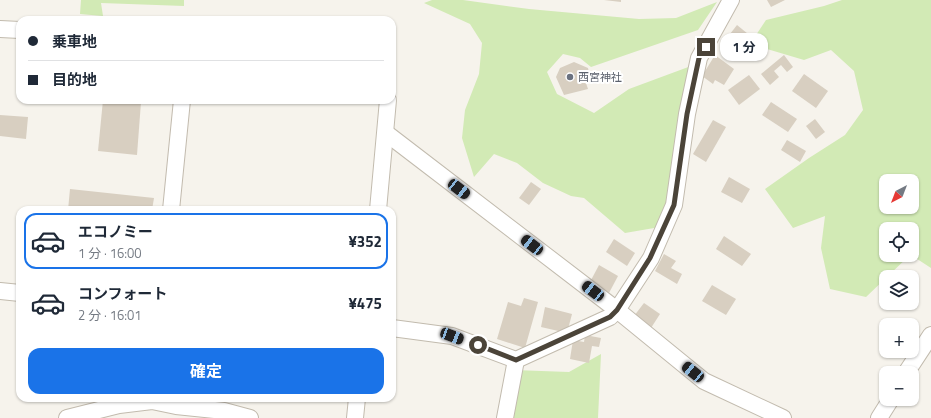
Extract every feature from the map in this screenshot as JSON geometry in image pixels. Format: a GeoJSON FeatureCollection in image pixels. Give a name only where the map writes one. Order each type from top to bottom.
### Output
{"type":"FeatureCollection","features":[{"type":"Feature","properties":{"kind":"street"},"geometry":{"type":"LineString","coordinates":[[396,329],[452,336],[516,360],[610,317],[617,310],[650,258],[674,205],[687,114],[699,58],[731,0]]}},
{"type":"Feature","properties":{"kind":"street"},"geometry":{"type":"LineString","coordinates":[[0,29],[16,30]]}},
{"type":"Feature","properties":{"kind":"street"},"geometry":{"type":"LineString","coordinates":[[171,206],[182,104]]}},
{"type":"Feature","properties":{"kind":"street"},"geometry":{"type":"LineString","coordinates":[[378,206],[388,104]]}},
{"type":"Feature","properties":{"kind":"street"},"geometry":{"type":"LineString","coordinates":[[386,133],[617,310],[704,381],[783,418]]}},
{"type":"Feature","properties":{"kind":"street"},"geometry":{"type":"LineString","coordinates":[[0,291],[16,293]]}},
{"type":"Feature","properties":{"kind":"street"},"geometry":{"type":"LineString","coordinates":[[911,366],[931,335]]}},
{"type":"Feature","properties":{"kind":"street"},"geometry":{"type":"LineString","coordinates":[[505,418],[516,360]]}},
{"type":"Feature","properties":{"kind":"street"},"geometry":{"type":"LineString","coordinates":[[67,418],[119,405],[139,402]]}},
{"type":"Feature","properties":{"kind":"street"},"geometry":{"type":"LineString","coordinates":[[160,402],[176,406],[224,411],[250,418]]}},
{"type":"Feature","properties":{"kind":"street"},"geometry":{"type":"LineString","coordinates":[[355,418],[357,402]]}},
{"type":"Feature","properties":{"kind":"street"},"geometry":{"type":"LineString","coordinates":[[879,418],[887,406]]}},
{"type":"Feature","properties":{"kind":"green space"},"geometry":{"type":"Polygon","coordinates":[[[81,0],[184,0],[184,6],[101,3],[103,16],[80,14],[81,0]]]}},
{"type":"Feature","properties":{"kind":"green space"},"geometry":{"type":"Polygon","coordinates":[[[432,0],[463,0],[529,9],[639,19],[676,18],[717,2],[698,30],[591,67],[580,58],[563,54],[547,72],[557,94],[594,113],[629,89],[691,66],[677,181],[660,227],[625,233],[584,198],[571,196],[543,183],[517,163],[494,154],[474,177],[462,138],[465,110],[479,74],[482,43],[470,24],[424,3],[432,0]]]}},
{"type":"Feature","properties":{"kind":"green space"},"geometry":{"type":"Polygon","coordinates":[[[842,0],[931,0],[931,268],[919,260],[919,222],[879,222],[879,262],[903,262],[894,270],[879,270],[879,285],[866,297],[830,289],[821,248],[825,216],[793,228],[765,189],[845,135],[863,110],[854,71],[831,50],[804,60],[750,44],[766,20],[824,6],[842,0]]]}},
{"type":"Feature","properties":{"kind":"green space"},"geometry":{"type":"Polygon","coordinates":[[[601,354],[598,418],[502,418],[514,370],[569,372],[601,354]]]}},
{"type":"Feature","properties":{"kind":"building"},"geometry":{"type":"Polygon","coordinates":[[[604,0],[621,0],[621,2],[604,0]]]}},
{"type":"Feature","properties":{"kind":"building"},"geometry":{"type":"Polygon","coordinates":[[[767,0],[785,0],[771,7],[767,0]]]}},
{"type":"Feature","properties":{"kind":"building"},"geometry":{"type":"Polygon","coordinates":[[[737,25],[753,38],[740,56],[723,43],[737,25]]]}},
{"type":"Feature","properties":{"kind":"building"},"geometry":{"type":"Polygon","coordinates":[[[715,55],[734,69],[724,85],[715,80],[713,84],[702,76],[715,55]]]}},
{"type":"Feature","properties":{"kind":"building"},"geometry":{"type":"Polygon","coordinates":[[[784,55],[793,67],[787,72],[781,65],[774,71],[779,77],[770,85],[761,74],[784,55]]]}},
{"type":"Feature","properties":{"kind":"building"},"geometry":{"type":"Polygon","coordinates":[[[574,62],[588,68],[591,81],[586,83],[588,89],[564,95],[556,77],[560,68],[574,62]]]}},
{"type":"Feature","properties":{"kind":"building"},"geometry":{"type":"Polygon","coordinates":[[[804,74],[828,91],[816,108],[792,91],[804,74]]]}},
{"type":"Feature","properties":{"kind":"building"},"geometry":{"type":"Polygon","coordinates":[[[749,75],[760,89],[739,105],[728,90],[749,75]]]}},
{"type":"Feature","properties":{"kind":"building"},"geometry":{"type":"Polygon","coordinates":[[[771,102],[797,119],[788,132],[762,115],[771,102]]]}},
{"type":"Feature","properties":{"kind":"building"},"geometry":{"type":"Polygon","coordinates":[[[103,104],[141,104],[137,155],[98,151],[103,104]]]}},
{"type":"Feature","properties":{"kind":"building"},"geometry":{"type":"Polygon","coordinates":[[[0,115],[28,117],[26,139],[0,136],[0,115]]]}},
{"type":"Feature","properties":{"kind":"building"},"geometry":{"type":"Polygon","coordinates":[[[815,119],[825,132],[816,139],[806,126],[815,119]]]}},
{"type":"Feature","properties":{"kind":"building"},"geometry":{"type":"Polygon","coordinates":[[[713,120],[726,127],[706,162],[693,154],[713,120]]]}},
{"type":"Feature","properties":{"kind":"building"},"geometry":{"type":"Polygon","coordinates":[[[787,140],[806,151],[800,162],[781,150],[787,140]]]}},
{"type":"Feature","properties":{"kind":"building"},"geometry":{"type":"Polygon","coordinates":[[[729,177],[750,189],[742,203],[721,192],[729,177]]]}},
{"type":"Feature","properties":{"kind":"building"},"geometry":{"type":"Polygon","coordinates":[[[531,182],[541,189],[529,205],[519,198],[531,182]]]}},
{"type":"Feature","properties":{"kind":"building"},"geometry":{"type":"Polygon","coordinates":[[[70,189],[154,198],[153,206],[68,206],[70,189]]]}},
{"type":"Feature","properties":{"kind":"building"},"geometry":{"type":"Polygon","coordinates":[[[724,236],[751,254],[742,266],[716,249],[724,236]]]}},
{"type":"Feature","properties":{"kind":"building"},"geometry":{"type":"Polygon","coordinates":[[[614,239],[635,253],[627,266],[606,252],[614,239]]]}},
{"type":"Feature","properties":{"kind":"building"},"geometry":{"type":"Polygon","coordinates":[[[664,254],[676,261],[671,268],[682,274],[677,284],[655,271],[664,254]]]}},
{"type":"Feature","properties":{"kind":"building"},"geometry":{"type":"Polygon","coordinates":[[[599,265],[618,276],[609,293],[590,282],[599,265]]]}},
{"type":"Feature","properties":{"kind":"building"},"geometry":{"type":"Polygon","coordinates":[[[712,285],[736,299],[726,315],[702,301],[712,285]]]}},
{"type":"Feature","properties":{"kind":"building"},"geometry":{"type":"Polygon","coordinates":[[[524,298],[538,302],[525,348],[497,339],[508,302],[521,306],[524,298]]]}},
{"type":"Feature","properties":{"kind":"building"},"geometry":{"type":"Polygon","coordinates":[[[644,303],[660,314],[651,328],[634,316],[644,303]]]}},
{"type":"Feature","properties":{"kind":"building"},"geometry":{"type":"Polygon","coordinates":[[[545,307],[572,314],[567,333],[541,327],[545,307]]]}},
{"type":"Feature","properties":{"kind":"building"},"geometry":{"type":"Polygon","coordinates":[[[585,335],[601,338],[599,347],[592,346],[589,363],[570,359],[573,340],[584,342],[585,335]]]}},
{"type":"Feature","properties":{"kind":"place","name":"西宮神社"},"geometry":{"type":"Point","coordinates":[570,77]}},
{"type":"Feature","properties":{"kind":"route"},"geometry":{"type":"LineString","coordinates":[[478,345],[516,360],[610,317],[617,310],[650,258],[663,233],[674,205],[687,114],[699,58],[706,47]]}}]}
